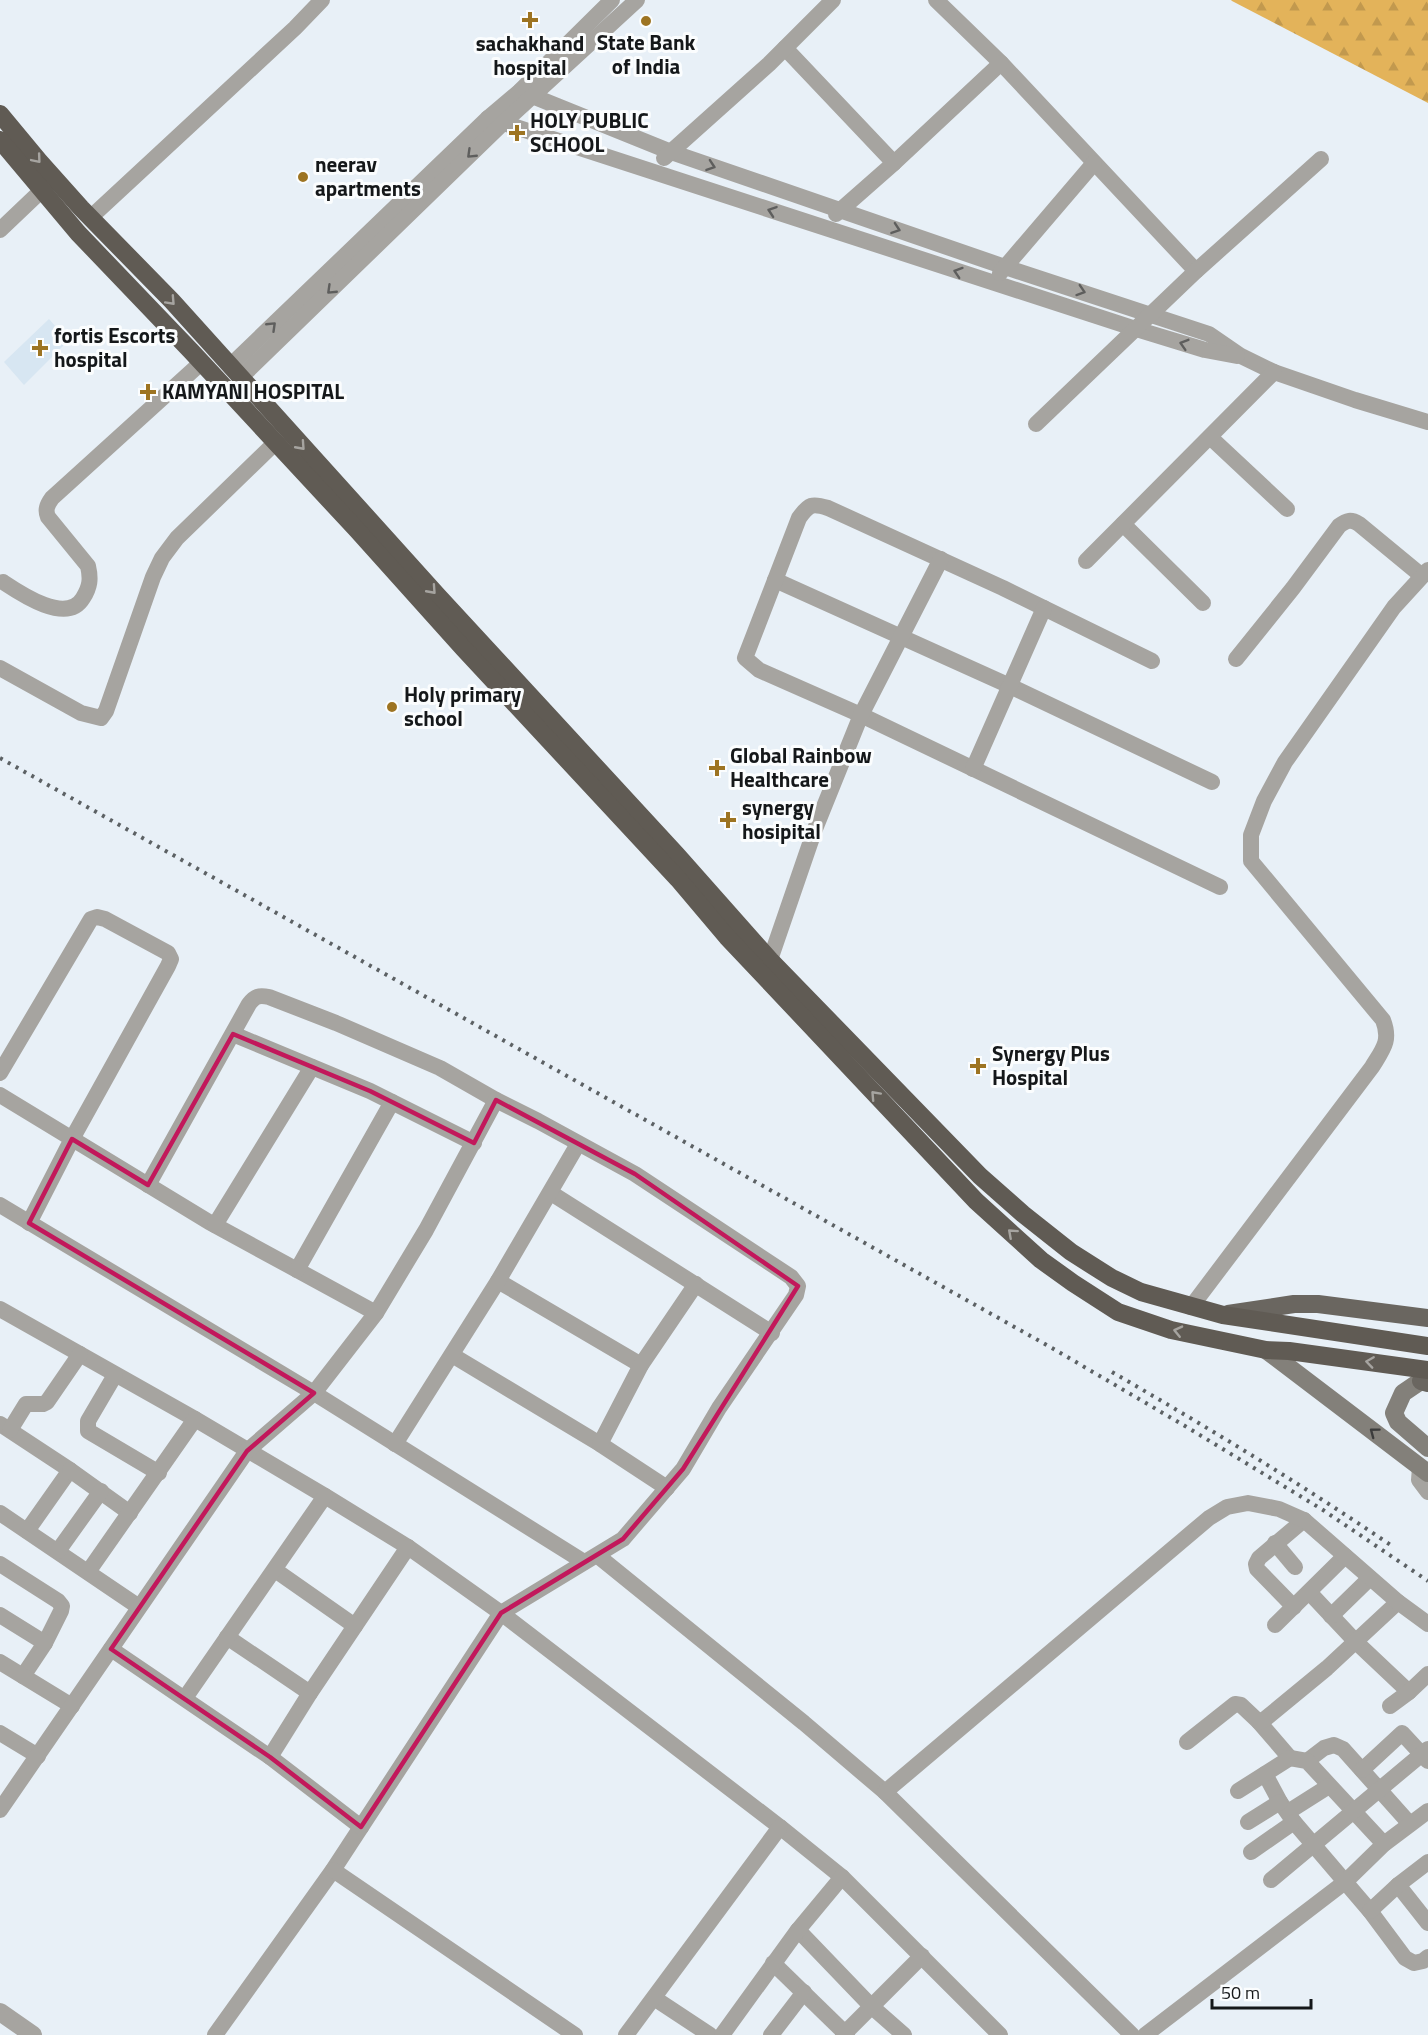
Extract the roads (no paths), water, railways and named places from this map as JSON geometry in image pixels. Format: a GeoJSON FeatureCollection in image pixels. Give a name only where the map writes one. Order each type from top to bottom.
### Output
{"type":"FeatureCollection","features":[{"type":"Feature","properties":{"kind":"highway"},"geometry":{"type":"LineString","coordinates":[[0,114],[39,162],[90,218],[172,301],[438,597],[677,855],[770,960],[980,1176],[1023,1214],[1071,1252],[1112,1278],[1141,1292],[1223,1315],[1428,1346]]}},
{"type":"Feature","properties":{"kind":"highway"},"geometry":{"type":"LineString","coordinates":[[0,140],[78,233],[276,442],[678,879],[727,937],[976,1201],[1041,1260],[1118,1312],[1171,1330],[1266,1350],[1288,1351],[1426,1378]]}},
{"type":"Feature","properties":{"kind":"main road"},"geometry":{"type":"LineString","coordinates":[[1223,1315],[1294,1304],[1318,1304],[1428,1318]]}},
{"type":"Feature","properties":{"kind":"main road"},"geometry":{"type":"LineString","coordinates":[[1266,1350],[1425,1471]]}},
{"type":"Feature","properties":{"kind":"main road"},"geometry":{"type":"LineString","coordinates":[[1426,1378],[1403,1393],[1394,1413],[1398,1422],[1428,1448]]}},
{"type":"Feature","properties":{"kind":"street"},"geometry":{"type":"LineString","coordinates":[[90,218],[322,0]]}},
{"type":"Feature","properties":{"kind":"street"},"geometry":{"type":"LineString","coordinates":[[235,372],[495,121],[637,0]]}},
{"type":"Feature","properties":{"kind":"street"},"geometry":{"type":"LineString","coordinates":[[650,170],[785,48],[833,0]]}},
{"type":"Feature","properties":{"kind":"street"},"geometry":{"type":"LineString","coordinates":[[936,0],[1001,63],[1196,271]]}},
{"type":"Feature","properties":{"kind":"street"},"geometry":{"type":"LineString","coordinates":[[527,94],[609,1]]}},
{"type":"Feature","properties":{"kind":"street"},"geometry":{"type":"LineString","coordinates":[[785,48],[894,163]]}},
{"type":"Feature","properties":{"kind":"street"},"geometry":{"type":"LineString","coordinates":[[821,228],[1001,63]]}},
{"type":"Feature","properties":{"kind":"street"},"geometry":{"type":"LineString","coordinates":[[527,94],[671,152],[1005,267],[1209,334],[1240,356],[1274,372],[1428,422]]}},
{"type":"Feature","properties":{"kind":"street"},"geometry":{"type":"LineString","coordinates":[[495,121],[1136,329],[1205,350],[1240,356]]}},
{"type":"Feature","properties":{"kind":"street"},"geometry":{"type":"LineString","coordinates":[[1036,424],[1196,271],[1322,159]]}},
{"type":"Feature","properties":{"kind":"street"},"geometry":{"type":"LineString","coordinates":[[991,282],[1094,163]]}},
{"type":"Feature","properties":{"kind":"street"},"geometry":{"type":"LineString","coordinates":[[0,230],[41,191]]}},
{"type":"Feature","properties":{"kind":"street"},"geometry":{"type":"LineString","coordinates":[[3,582],[27,598],[63,609],[73,609],[82,601],[89,588],[88,566],[48,518],[46,512],[48,505],[60,490],[202,362]]}},
{"type":"Feature","properties":{"kind":"street"},"geometry":{"type":"LineString","coordinates":[[1086,561],[1274,372]]}},
{"type":"Feature","properties":{"kind":"street"},"geometry":{"type":"LineString","coordinates":[[1210,437],[1287,509]]}},
{"type":"Feature","properties":{"kind":"street"},"geometry":{"type":"LineString","coordinates":[[0,668],[81,713],[101,718],[106,711],[153,577],[162,558],[177,538],[276,442]]}},
{"type":"Feature","properties":{"kind":"street"},"geometry":{"type":"LineString","coordinates":[[1152,661],[941,559],[817,504],[808,507],[799,518],[745,658],[759,670],[861,715],[1220,887]]}},
{"type":"Feature","properties":{"kind":"street"},"geometry":{"type":"LineString","coordinates":[[1191,1307],[1365,1077],[1384,1048],[1388,1033],[1383,1020],[1251,861],[1251,835],[1264,801],[1285,762],[1394,607],[1425,573],[1359,524],[1352,520],[1345,521],[1236,659]]}},
{"type":"Feature","properties":{"kind":"street"},"geometry":{"type":"LineString","coordinates":[[1123,524],[1203,603]]}},
{"type":"Feature","properties":{"kind":"street"},"geometry":{"type":"LineString","coordinates":[[770,960],[815,829],[861,715],[941,559]]}},
{"type":"Feature","properties":{"kind":"street"},"geometry":{"type":"LineString","coordinates":[[775,579],[1010,686],[1212,782]]}},
{"type":"Feature","properties":{"kind":"street"},"geometry":{"type":"LineString","coordinates":[[973,769],[1044,608]]}},
{"type":"Feature","properties":{"kind":"street"},"geometry":{"type":"LineString","coordinates":[[0,1072],[91,920],[97,917],[105,919],[168,953],[171,959],[168,966],[72,1139],[29,1223]]}},
{"type":"Feature","properties":{"kind":"street"},"geometry":{"type":"LineString","coordinates":[[148,1185],[249,1004],[254,998],[268,997],[336,1023],[440,1068],[538,1121],[635,1174],[796,1281],[798,1286],[796,1295],[719,1407],[683,1469],[623,1539],[501,1612],[333,1870],[214,2035]]}},
{"type":"Feature","properties":{"kind":"street"},"geometry":{"type":"LineString","coordinates":[[233,1034],[392,1102],[474,1143]]}},
{"type":"Feature","properties":{"kind":"street"},"geometry":{"type":"LineString","coordinates":[[215,1225],[312,1067]]}},
{"type":"Feature","properties":{"kind":"street"},"geometry":{"type":"LineString","coordinates":[[0,1095],[215,1225],[376,1313]]}},
{"type":"Feature","properties":{"kind":"street"},"geometry":{"type":"LineString","coordinates":[[0,1810],[247,1451],[314,1393],[376,1313],[426,1230],[496,1100]]}},
{"type":"Feature","properties":{"kind":"street"},"geometry":{"type":"LineString","coordinates":[[297,1270],[392,1102]]}},
{"type":"Feature","properties":{"kind":"street"},"geometry":{"type":"LineString","coordinates":[[395,1444],[498,1281],[578,1144]]}},
{"type":"Feature","properties":{"kind":"street"},"geometry":{"type":"LineString","coordinates":[[551,1193],[772,1333]]}},
{"type":"Feature","properties":{"kind":"street"},"geometry":{"type":"LineString","coordinates":[[0,1205],[395,1444],[591,1559],[804,1723],[885,1792],[1132,2035]]}},
{"type":"Feature","properties":{"kind":"street"},"geometry":{"type":"LineString","coordinates":[[498,1281],[641,1365]]}},
{"type":"Feature","properties":{"kind":"street"},"geometry":{"type":"LineString","coordinates":[[600,1444],[641,1365],[696,1284]]}},
{"type":"Feature","properties":{"kind":"street"},"geometry":{"type":"LineString","coordinates":[[0,1309],[195,1419],[325,1496],[408,1547],[501,1612],[842,1877],[1000,2035]]}},
{"type":"Feature","properties":{"kind":"street"},"geometry":{"type":"LineString","coordinates":[[80,1354],[47,1402],[26,1404],[5,1427],[130,1513]]}},
{"type":"Feature","properties":{"kind":"street"},"geometry":{"type":"LineString","coordinates":[[452,1355],[600,1444],[667,1488]]}},
{"type":"Feature","properties":{"kind":"street"},"geometry":{"type":"LineString","coordinates":[[115,1375],[88,1421],[88,1431],[159,1473]]}},
{"type":"Feature","properties":{"kind":"street"},"geometry":{"type":"LineString","coordinates":[[88,1572],[195,1419]]}},
{"type":"Feature","properties":{"kind":"street"},"geometry":{"type":"LineString","coordinates":[[27,1531],[70,1470]]}},
{"type":"Feature","properties":{"kind":"street"},"geometry":{"type":"LineString","coordinates":[[1425,1471],[1419,1480],[1428,1492]]}},
{"type":"Feature","properties":{"kind":"street"},"geometry":{"type":"LineString","coordinates":[[58,1551],[101,1491]]}},
{"type":"Feature","properties":{"kind":"street"},"geometry":{"type":"LineString","coordinates":[[185,1698],[325,1496]]}},
{"type":"Feature","properties":{"kind":"street"},"geometry":{"type":"LineString","coordinates":[[885,1792],[1209,1518],[1227,1507],[1248,1503],[1279,1509],[1304,1520],[1398,1602],[1428,1624]]}},
{"type":"Feature","properties":{"kind":"street"},"geometry":{"type":"LineString","coordinates":[[0,1514],[139,1607]]}},
{"type":"Feature","properties":{"kind":"street"},"geometry":{"type":"LineString","coordinates":[[1294,1607],[1257,1569],[1256,1564],[1259,1558],[1275,1543],[1304,1520]]}},
{"type":"Feature","properties":{"kind":"street"},"geometry":{"type":"LineString","coordinates":[[1275,1543],[1295,1567]]}},
{"type":"Feature","properties":{"kind":"street"},"geometry":{"type":"LineString","coordinates":[[270,1758],[408,1547]]}},
{"type":"Feature","properties":{"kind":"street"},"geometry":{"type":"LineString","coordinates":[[1275,1624],[1345,1556]]}},
{"type":"Feature","properties":{"kind":"street"},"geometry":{"type":"LineString","coordinates":[[0,1564],[58,1600],[62,1606],[45,1642],[23,1676]]}},
{"type":"Feature","properties":{"kind":"street"},"geometry":{"type":"LineString","coordinates":[[275,1570],[355,1626]]}},
{"type":"Feature","properties":{"kind":"street"},"geometry":{"type":"LineString","coordinates":[[1330,1616],[1370,1578]]}},
{"type":"Feature","properties":{"kind":"street"},"geometry":{"type":"LineString","coordinates":[[1309,1592],[1356,1642],[1421,1685],[1390,1706]]}},
{"type":"Feature","properties":{"kind":"street"},"geometry":{"type":"LineString","coordinates":[[1259,1722],[1328,1668],[1398,1602]]}},
{"type":"Feature","properties":{"kind":"street"},"geometry":{"type":"LineString","coordinates":[[0,1615],[45,1642]]}},
{"type":"Feature","properties":{"kind":"street"},"geometry":{"type":"LineString","coordinates":[[227,1637],[310,1694]]}},
{"type":"Feature","properties":{"kind":"street"},"geometry":{"type":"LineString","coordinates":[[111,1649],[270,1758],[361,1827]]}},
{"type":"Feature","properties":{"kind":"street"},"geometry":{"type":"LineString","coordinates":[[1,1663],[72,1706]]}},
{"type":"Feature","properties":{"kind":"street"},"geometry":{"type":"LineString","coordinates":[[1187,1743],[1235,1704],[1241,1705],[1298,1760],[1329,1786],[1384,1844]]}},
{"type":"Feature","properties":{"kind":"street"},"geometry":{"type":"LineString","coordinates":[[0,1733],[38,1756]]}},
{"type":"Feature","properties":{"kind":"street"},"geometry":{"type":"LineString","coordinates":[[1271,1880],[1379,1790],[1426,1755],[1402,1733],[1362,1770]]}},
{"type":"Feature","properties":{"kind":"street"},"geometry":{"type":"LineString","coordinates":[[1145,2035],[1345,1882],[1384,1844],[1422,1819],[1379,1790],[1342,1749],[1334,1745],[1265,1774],[1238,1791]]}},
{"type":"Feature","properties":{"kind":"street"},"geometry":{"type":"LineString","coordinates":[[1265,1774],[1287,1812],[1370,1911],[1405,1958],[1414,1963],[1428,1957]]}},
{"type":"Feature","properties":{"kind":"street"},"geometry":{"type":"LineString","coordinates":[[1251,1852],[1287,1812],[1329,1786]]}},
{"type":"Feature","properties":{"kind":"street"},"geometry":{"type":"LineString","coordinates":[[1248,1822],[1287,1812]]}},
{"type":"Feature","properties":{"kind":"street"},"geometry":{"type":"LineString","coordinates":[[626,2035],[780,1827]]}},
{"type":"Feature","properties":{"kind":"street"},"geometry":{"type":"LineString","coordinates":[[1370,1911],[1398,1885],[1427,1864]]}},
{"type":"Feature","properties":{"kind":"street"},"geometry":{"type":"LineString","coordinates":[[333,1870],[575,2035]]}},
{"type":"Feature","properties":{"kind":"street"},"geometry":{"type":"LineString","coordinates":[[722,2035],[798,1930],[842,1877]]}},
{"type":"Feature","properties":{"kind":"street"},"geometry":{"type":"LineString","coordinates":[[1398,1885],[1428,1923]]}},
{"type":"Feature","properties":{"kind":"street"},"geometry":{"type":"LineString","coordinates":[[798,1930],[900,2034]]}},
{"type":"Feature","properties":{"kind":"street"},"geometry":{"type":"LineString","coordinates":[[773,1963],[845,2034],[921,1956]]}},
{"type":"Feature","properties":{"kind":"street"},"geometry":{"type":"LineString","coordinates":[[771,2035],[804,1992]]}},
{"type":"Feature","properties":{"kind":"street"},"geometry":{"type":"LineString","coordinates":[[654,1998],[710,2035]]}},
{"type":"Feature","properties":{"kind":"street"},"geometry":{"type":"LineString","coordinates":[[0,2012],[33,2035]]}},
{"type":"Feature","properties":{"kind":"railway"},"geometry":{"type":"LineString","coordinates":[[0,758],[1052,1348],[1323,1510],[1428,1581]]}},
{"type":"Feature","properties":{"kind":"railway"},"geometry":{"type":"LineString","coordinates":[[1112,1372],[1254,1456],[1392,1546]]}},
{"type":"Feature","properties":{"kind":"place","name":"sachakhand hospital"},"geometry":{"type":"Point","coordinates":[530,20]}},
{"type":"Feature","properties":{"kind":"place","name":"State Bank of India"},"geometry":{"type":"Point","coordinates":[646,21]}},
{"type":"Feature","properties":{"kind":"place","name":"HOLY PUBLIC SCHOOL"},"geometry":{"type":"Point","coordinates":[517,133]}},
{"type":"Feature","properties":{"kind":"place","name":"neerav apartments"},"geometry":{"type":"Point","coordinates":[303,177]}},
{"type":"Feature","properties":{"kind":"place","name":"fortis Escorts hospital"},"geometry":{"type":"Point","coordinates":[40,348]}},
{"type":"Feature","properties":{"kind":"place","name":"KAMYANI HOSPITAL"},"geometry":{"type":"Point","coordinates":[148,392]}},
{"type":"Feature","properties":{"kind":"place","name":"Holy primary school"},"geometry":{"type":"Point","coordinates":[392,707]}},
{"type":"Feature","properties":{"kind":"place","name":"Global Rainbow Healthcare"},"geometry":{"type":"Point","coordinates":[717,768]}},
{"type":"Feature","properties":{"kind":"place","name":"synergy hosipital"},"geometry":{"type":"Point","coordinates":[728,820]}},
{"type":"Feature","properties":{"kind":"place","name":"Synergy Plus Hospital"},"geometry":{"type":"Point","coordinates":[978,1066]}}]}
